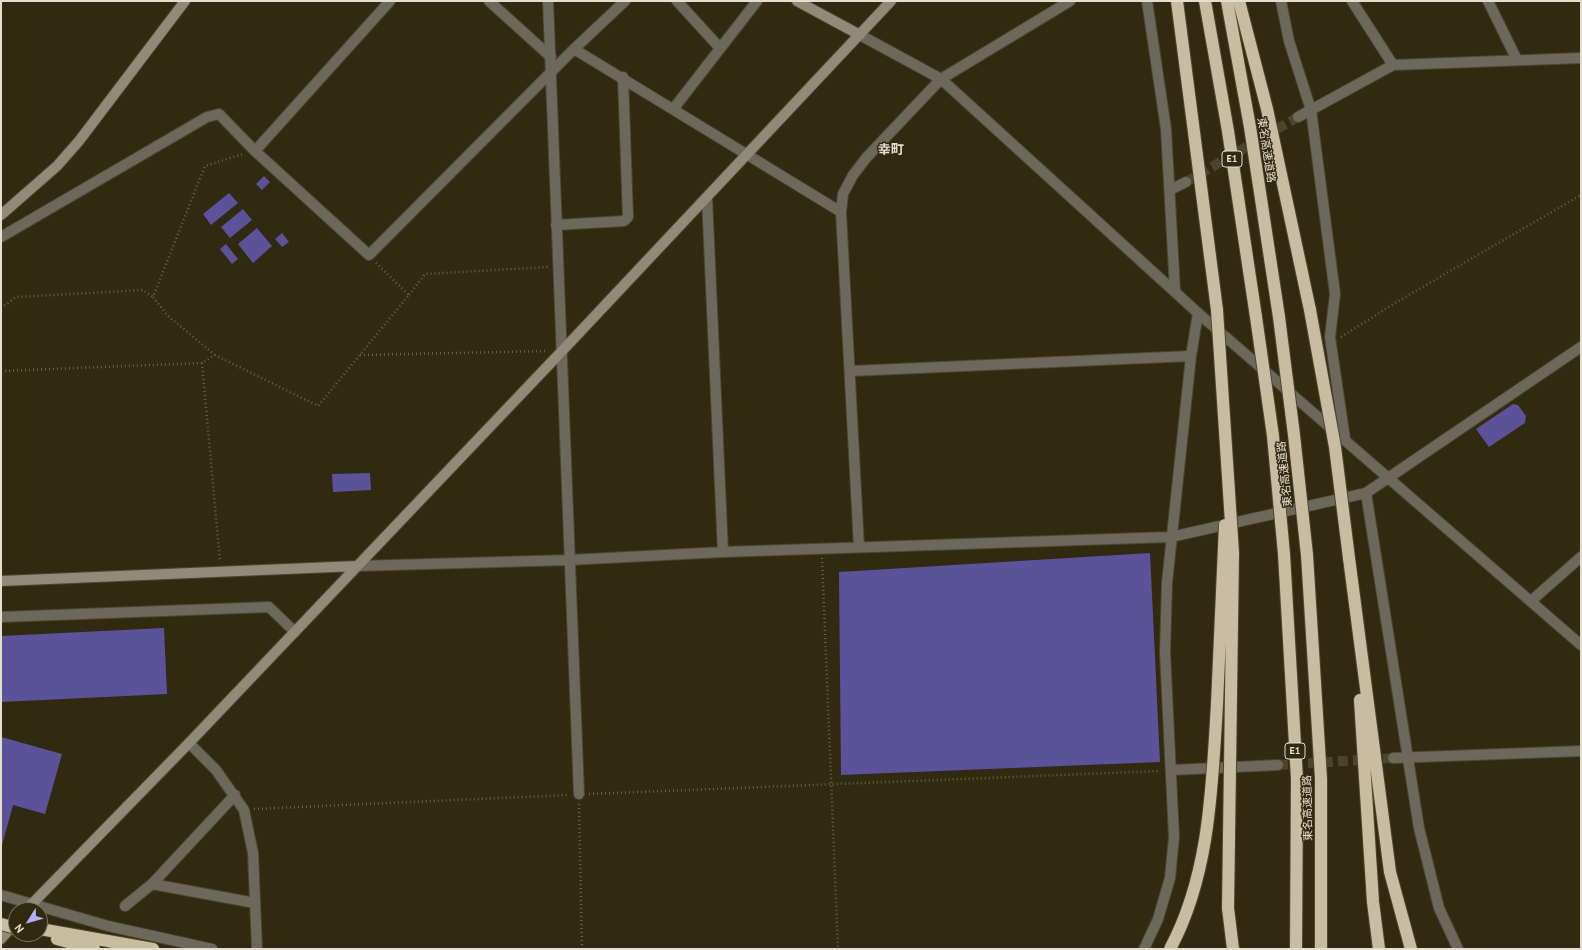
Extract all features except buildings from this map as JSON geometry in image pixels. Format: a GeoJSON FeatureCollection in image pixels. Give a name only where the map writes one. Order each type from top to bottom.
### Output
{"type":"FeatureCollection","features":[{"type":"Feature","properties":{"kind":"highway"},"geometry":{"type":"LineString","coordinates":[[1177,1],[1217,310],[1228,453],[1233,553],[1228,908],[1233,949]]}},
{"type":"Feature","properties":{"kind":"highway","name":"東名高速道路"},"geometry":{"type":"LineString","coordinates":[[1205,1],[1228,131],[1273,436],[1284,554],[1297,779],[1296,949]]}},
{"type":"Feature","properties":{"kind":"highway","name":"東名高速道路"},"geometry":{"type":"LineString","coordinates":[[1227,1],[1250,127],[1279,317],[1294,435],[1306,555],[1321,779],[1321,949]]}},
{"type":"Feature","properties":{"kind":"highway"},"geometry":{"type":"LineString","coordinates":[[1239,1],[1266,109],[1310,310],[1335,447],[1390,872],[1411,949]]}},
{"type":"Feature","properties":{"kind":"highway"},"geometry":{"type":"LineString","coordinates":[[1170,949],[1191,900],[1201,862],[1213,774],[1228,453]]}},
{"type":"Feature","properties":{"kind":"highway"},"geometry":{"type":"LineString","coordinates":[[1354,591],[1373,902],[1379,949]]}},
{"type":"Feature","properties":{"kind":"highway"},"geometry":{"type":"LineString","coordinates":[[48,930],[153,949]]}},
{"type":"Feature","properties":{"kind":"highway"},"geometry":{"type":"LineString","coordinates":[[48,937],[94,949]]}},
{"type":"Feature","properties":{"kind":"street"},"geometry":{"type":"LineString","coordinates":[[1,215],[57,166],[79,141],[185,1]]}},
{"type":"Feature","properties":{"kind":"street"},"geometry":{"type":"LineString","coordinates":[[255,151],[390,1]]}},
{"type":"Feature","properties":{"kind":"street"},"geometry":{"type":"LineString","coordinates":[[489,1],[550,57]]}},
{"type":"Feature","properties":{"kind":"street"},"geometry":{"type":"LineString","coordinates":[[548,1],[579,794]]}},
{"type":"Feature","properties":{"kind":"street"},"geometry":{"type":"LineString","coordinates":[[1,237],[207,117],[219,114],[255,151],[369,255],[574,49],[625,1]]}},
{"type":"Feature","properties":{"kind":"street"},"geometry":{"type":"LineString","coordinates":[[677,1],[720,48]]}},
{"type":"Feature","properties":{"kind":"street"},"geometry":{"type":"LineString","coordinates":[[674,108],[757,1]]}},
{"type":"Feature","properties":{"kind":"street"},"geometry":{"type":"LineString","coordinates":[[797,1],[941,79],[1175,290],[1198,313],[1531,601],[1579,639]]}},
{"type":"Feature","properties":{"kind":"street"},"geometry":{"type":"LineString","coordinates":[[34,902],[295,632],[707,198],[891,1]]}},
{"type":"Feature","properties":{"kind":"street"},"geometry":{"type":"LineString","coordinates":[[859,547],[851,371],[841,212],[843,194],[867,157],[941,79],[1070,1]]}},
{"type":"Feature","properties":{"kind":"street"},"geometry":{"type":"LineString","coordinates":[[1147,1],[1166,129],[1175,290]]}},
{"type":"Feature","properties":{"kind":"street"},"geometry":{"type":"LineString","coordinates":[[1281,1],[1289,41],[1311,110],[1334,294],[1331,343],[1346,440]]}},
{"type":"Feature","properties":{"kind":"street"},"geometry":{"type":"LineString","coordinates":[[1352,1],[1393,65]]}},
{"type":"Feature","properties":{"kind":"street"},"geometry":{"type":"LineString","coordinates":[[1488,1],[1518,60]]}},
{"type":"Feature","properties":{"kind":"street"},"geometry":{"type":"LineString","coordinates":[[574,49],[674,108],[841,212]]}},
{"type":"Feature","properties":{"kind":"street"},"geometry":{"type":"LineString","coordinates":[[1298,117],[1393,65],[1581,58]]}},
{"type":"Feature","properties":{"kind":"street"},"geometry":{"type":"LineString","coordinates":[[556,226],[624,222],[628,217],[623,77]]}},
{"type":"Feature","properties":{"kind":"street"},"geometry":{"type":"LineString","coordinates":[[1170,190],[1186,182]]}},
{"type":"Feature","properties":{"kind":"street"},"geometry":{"type":"LineString","coordinates":[[707,198],[723,552]]}},
{"type":"Feature","properties":{"kind":"street"},"geometry":{"type":"LineString","coordinates":[[1144,949],[1158,920],[1170,878],[1174,837],[1166,652],[1167,583],[1191,356],[1198,313]]}},
{"type":"Feature","properties":{"kind":"street"},"geometry":{"type":"LineString","coordinates":[[1,581],[221,571],[569,560],[723,552],[1171,537],[1366,493],[1581,347]]}},
{"type":"Feature","properties":{"kind":"street"},"geometry":{"type":"LineString","coordinates":[[851,371],[1191,356]]}},
{"type":"Feature","properties":{"kind":"street"},"geometry":{"type":"LineString","coordinates":[[1366,493],[1419,828],[1431,882],[1439,908],[1458,949]]}},
{"type":"Feature","properties":{"kind":"street"},"geometry":{"type":"LineString","coordinates":[[1531,601],[1581,557]]}},
{"type":"Feature","properties":{"kind":"street"},"geometry":{"type":"LineString","coordinates":[[1,617],[268,607],[295,632]]}},
{"type":"Feature","properties":{"kind":"street"},"geometry":{"type":"LineString","coordinates":[[189,743],[216,770],[235,795],[244,810],[253,853],[257,949]]}},
{"type":"Feature","properties":{"kind":"street"},"geometry":{"type":"LineString","coordinates":[[1393,758],[1581,751]]}},
{"type":"Feature","properties":{"kind":"street"},"geometry":{"type":"LineString","coordinates":[[1172,770],[1278,765]]}},
{"type":"Feature","properties":{"kind":"street"},"geometry":{"type":"LineString","coordinates":[[125,906],[152,884],[235,795]]}},
{"type":"Feature","properties":{"kind":"street"},"geometry":{"type":"LineString","coordinates":[[152,884],[255,903]]}},
{"type":"Feature","properties":{"kind":"street"},"geometry":{"type":"LineString","coordinates":[[1,895],[17,902]]}},
{"type":"Feature","properties":{"kind":"street"},"geometry":{"type":"LineString","coordinates":[[48,912],[212,949]]}},
{"type":"Feature","properties":{"kind":"street"},"geometry":{"type":"LineString","coordinates":[[1,939],[8,931]]}},
{"type":"Feature","properties":{"kind":"path"},"geometry":{"type":"LineString","coordinates":[[153,296],[205,166],[255,151]]}},
{"type":"Feature","properties":{"kind":"path"},"geometry":{"type":"LineString","coordinates":[[1331,343],[1395,303],[1581,195]]}},
{"type":"Feature","properties":{"kind":"path"},"geometry":{"type":"LineString","coordinates":[[369,255],[409,295]]}},
{"type":"Feature","properties":{"kind":"path"},"geometry":{"type":"LineString","coordinates":[[1,308],[16,297],[143,290],[153,296],[168,316],[215,355],[318,406],[425,274],[558,267]]}},
{"type":"Feature","properties":{"kind":"path"},"geometry":{"type":"LineString","coordinates":[[359,355],[562,351]]}},
{"type":"Feature","properties":{"kind":"path"},"geometry":{"type":"LineString","coordinates":[[1,371],[202,363],[215,355]]}},
{"type":"Feature","properties":{"kind":"path"},"geometry":{"type":"LineString","coordinates":[[202,363],[221,571]]}},
{"type":"Feature","properties":{"kind":"path"},"geometry":{"type":"LineString","coordinates":[[822,549],[838,949]]}},
{"type":"Feature","properties":{"kind":"path"},"geometry":{"type":"LineString","coordinates":[[244,810],[579,794],[1172,770]]}},
{"type":"Feature","properties":{"kind":"path"},"geometry":{"type":"LineString","coordinates":[[579,794],[582,949]]}},
{"type":"Feature","properties":{"kind":"tunnel"},"geometry":{"type":"LineString","coordinates":[[1186,182],[1298,117]]}},
{"type":"Feature","properties":{"kind":"tunnel"},"geometry":{"type":"LineString","coordinates":[[1278,765],[1393,758]]}},
{"type":"Feature","properties":{"kind":"district","name":"幸町"},"geometry":{"type":"Point","coordinates":[891,150]}}]}
